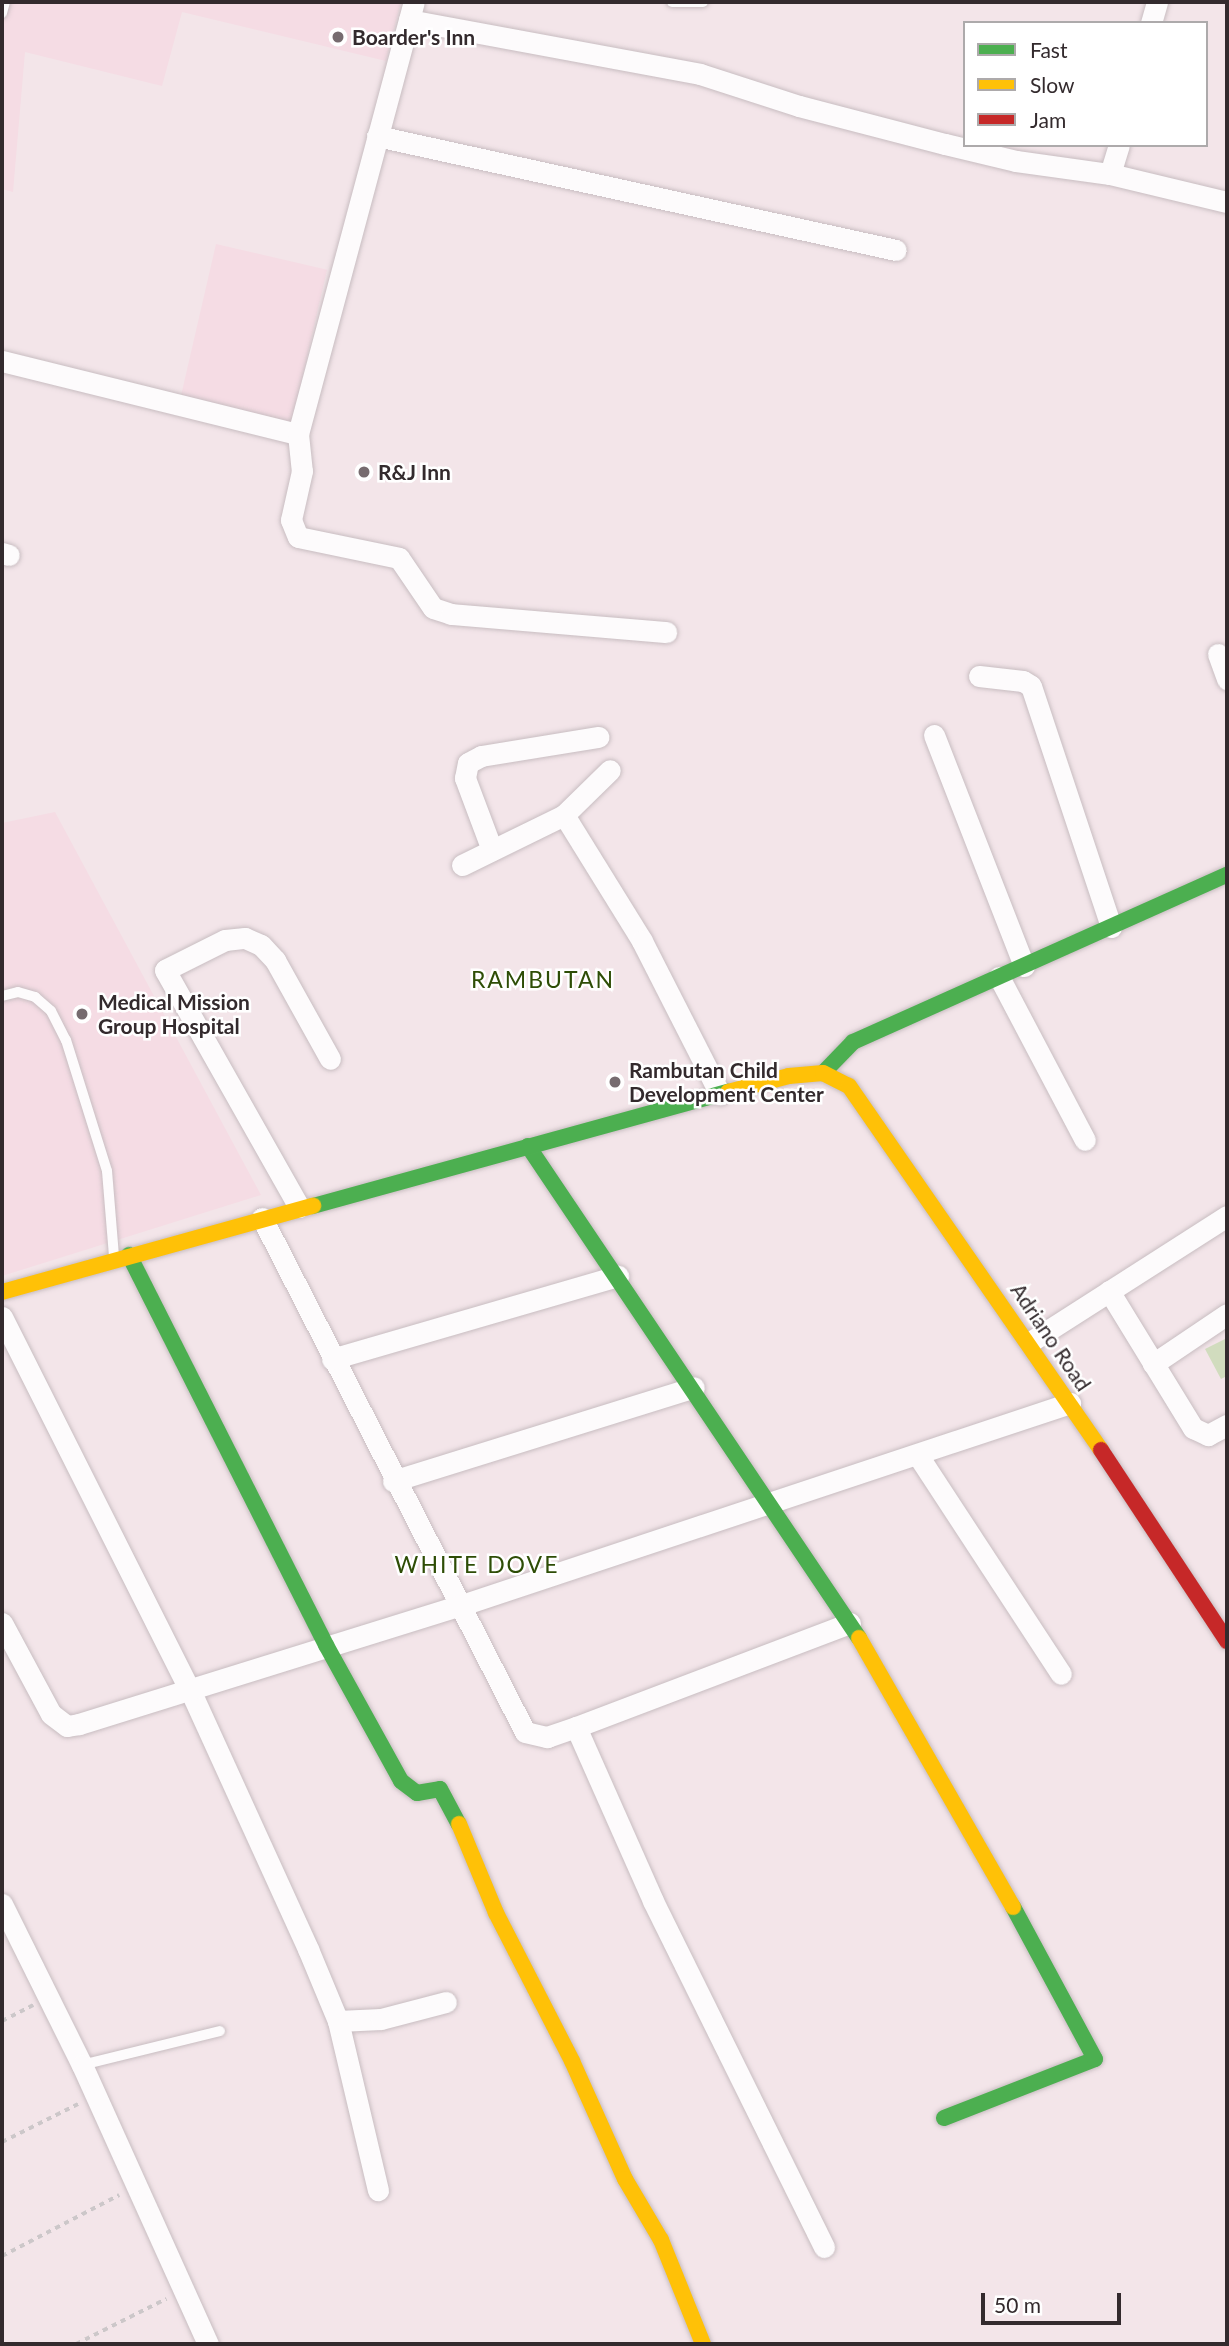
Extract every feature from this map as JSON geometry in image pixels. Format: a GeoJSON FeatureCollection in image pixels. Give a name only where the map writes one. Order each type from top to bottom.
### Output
{"type":"FeatureCollection","features":[{"type":"Feature","properties":{"kind":"street"},"geometry":{"type":"LineString","coordinates":[[1152,21],[1157,2]]}},
{"type":"Feature","properties":{"kind":"street"},"geometry":{"type":"LineString","coordinates":[[666,632],[451,614],[433,608],[399,558],[298,537],[291,520],[302,471],[298,434],[412,6],[700,74],[799,106],[945,144],[1016,161],[1110,174],[1227,202]]}},
{"type":"Feature","properties":{"kind":"street"},"geometry":{"type":"LineString","coordinates":[[377,136],[896,250]]}},
{"type":"Feature","properties":{"kind":"street"},"geometry":{"type":"LineString","coordinates":[[1110,174],[1118,147]]}},
{"type":"Feature","properties":{"kind":"street"},"geometry":{"type":"LineString","coordinates":[[2,361],[298,434]]}},
{"type":"Feature","properties":{"kind":"street"},"geometry":{"type":"LineString","coordinates":[[1218,654],[1227,679]]}},
{"type":"Feature","properties":{"kind":"street"},"geometry":{"type":"LineString","coordinates":[[979,676],[1023,681],[1031,686],[1111,927]]}},
{"type":"Feature","properties":{"kind":"street"},"geometry":{"type":"LineString","coordinates":[[934,735],[1024,966]]}},
{"type":"Feature","properties":{"kind":"street"},"geometry":{"type":"LineString","coordinates":[[492,850],[465,778],[468,763],[481,755],[598,737]]}},
{"type":"Feature","properties":{"kind":"street"},"geometry":{"type":"LineString","coordinates":[[462,865],[564,815],[610,770]]}},
{"type":"Feature","properties":{"kind":"street"},"geometry":{"type":"LineString","coordinates":[[564,815],[642,941],[720,1094]]}},
{"type":"Feature","properties":{"kind":"street"},"geometry":{"type":"LineString","coordinates":[[2,1292],[299,1207],[720,1094],[789,1076],[823,1073],[834,1057],[853,1042],[1227,875]]}},
{"type":"Feature","properties":{"kind":"street"},"geometry":{"type":"LineString","coordinates":[[299,1207],[165,970],[225,940],[245,938],[261,944],[275,960],[330,1059]]}},
{"type":"Feature","properties":{"kind":"street"},"geometry":{"type":"LineString","coordinates":[[999,977],[1085,1140]]}},
{"type":"Feature","properties":{"kind":"street","name":"Adriano Road"},"geometry":{"type":"LineString","coordinates":[[823,1073],[838,1078],[860,1097],[1030,1342],[1227,1641]]}},
{"type":"Feature","properties":{"kind":"street"},"geometry":{"type":"LineString","coordinates":[[528,1146],[773,1504],[850,1623],[961,1811],[1095,2059],[944,2118]]}},
{"type":"Feature","properties":{"kind":"street"},"geometry":{"type":"LineString","coordinates":[[1030,1342],[1227,1216]]}},
{"type":"Feature","properties":{"kind":"street"},"geometry":{"type":"LineString","coordinates":[[262,1218],[393,1481],[525,1732],[547,1737],[850,1623]]}},
{"type":"Feature","properties":{"kind":"street"},"geometry":{"type":"LineString","coordinates":[[122,1257],[326,1645],[401,1781],[417,1793],[440,1790],[450,1801],[496,1913],[572,2061],[625,2179],[661,2240],[703,2344]]}},
{"type":"Feature","properties":{"kind":"street"},"geometry":{"type":"LineString","coordinates":[[332,1359],[618,1276]]}},
{"type":"Feature","properties":{"kind":"street"},"geometry":{"type":"LineString","coordinates":[[1109,1292],[1198,1433],[1208,1435],[1227,1426]]}},
{"type":"Feature","properties":{"kind":"street"},"geometry":{"type":"LineString","coordinates":[[1153,1364],[1227,1314]]}},
{"type":"Feature","properties":{"kind":"street"},"geometry":{"type":"LineString","coordinates":[[2,1317],[190,1690],[338,2021],[378,2190]]}},
{"type":"Feature","properties":{"kind":"street"},"geometry":{"type":"LineString","coordinates":[[393,1481],[694,1387]]}},
{"type":"Feature","properties":{"kind":"street"},"geometry":{"type":"LineString","coordinates":[[2,1623],[51,1714],[67,1726],[459,1606],[919,1457],[1070,1403]]}},
{"type":"Feature","properties":{"kind":"street"},"geometry":{"type":"LineString","coordinates":[[919,1457],[1061,1674]]}},
{"type":"Feature","properties":{"kind":"street"},"geometry":{"type":"LineString","coordinates":[[576,1727],[653,1902],[824,2247]]}},
{"type":"Feature","properties":{"kind":"street"},"geometry":{"type":"LineString","coordinates":[[2,1904],[82,2065],[208,2344]]}},
{"type":"Feature","properties":{"kind":"street"},"geometry":{"type":"LineString","coordinates":[[338,2021],[381,2019],[446,2002]]}},
{"type":"Feature","properties":{"kind":"lane"},"geometry":{"type":"LineString","coordinates":[[2,13],[5,2]]}},
{"type":"Feature","properties":{"kind":"lane"},"geometry":{"type":"LineString","coordinates":[[672,2],[703,2]]}},
{"type":"Feature","properties":{"kind":"lane"},"geometry":{"type":"LineString","coordinates":[[2,996],[19,992],[35,997],[51,1011],[66,1040],[107,1171],[122,1257]]}},
{"type":"Feature","properties":{"kind":"lane"},"geometry":{"type":"LineString","coordinates":[[82,2065],[220,2031]]}},
{"type":"Feature","properties":{"kind":"path"},"geometry":{"type":"LineString","coordinates":[[2,2021],[50,1997]]}},
{"type":"Feature","properties":{"kind":"path"},"geometry":{"type":"LineString","coordinates":[[2,2142],[95,2095]]}},
{"type":"Feature","properties":{"kind":"path"},"geometry":{"type":"LineString","coordinates":[[2,2256],[136,2186]]}},
{"type":"Feature","properties":{"kind":"path"},"geometry":{"type":"LineString","coordinates":[[76,2344],[183,2290]]}},
{"type":"Feature","properties":{"kind":"shaded area"},"geometry":{"type":"Polygon","coordinates":[[[2,2],[401,2],[386,61],[182,12],[162,86],[25,52],[13,192],[2,189],[2,2]]]}},
{"type":"Feature","properties":{"kind":"shaded area"},"geometry":{"type":"Polygon","coordinates":[[[216,244],[327,270],[291,426],[180,400],[216,244]]]}},
{"type":"Feature","properties":{"kind":"shaded area","name":"Medical Mission Group Hospital"},"geometry":{"type":"Polygon","coordinates":[[[55,812],[261,1195],[2,1276],[2,823],[55,812]]]}},
{"type":"Feature","properties":{"kind":"green space"},"geometry":{"type":"Polygon","coordinates":[[[1227,1338],[1227,1376],[1221,1379],[1205,1349],[1227,1338]]]}},
{"type":"Feature","properties":{"kind":"traffic: fast"},"geometry":{"type":"LineString","coordinates":[[823,1073],[853,1042],[1227,875]]}},
{"type":"Feature","properties":{"kind":"traffic: fast"},"geometry":{"type":"LineString","coordinates":[[313,1206],[728,1092]]}},
{"type":"Feature","properties":{"kind":"traffic: fast"},"geometry":{"type":"LineString","coordinates":[[528,1146],[859,1638]]}},
{"type":"Feature","properties":{"kind":"traffic: fast"},"geometry":{"type":"LineString","coordinates":[[129,1255],[326,1645],[401,1781],[417,1793],[440,1789],[459,1824]]}},
{"type":"Feature","properties":{"kind":"traffic: fast"},"geometry":{"type":"LineString","coordinates":[[944,2118],[1095,2059],[1013,1907]]}},
{"type":"Feature","properties":{"kind":"traffic: slow"},"geometry":{"type":"LineString","coordinates":[[728,1092],[789,1076],[823,1073],[849,1086],[1101,1450]]}},
{"type":"Feature","properties":{"kind":"traffic: slow"},"geometry":{"type":"LineString","coordinates":[[2,1292],[313,1206]]}},
{"type":"Feature","properties":{"kind":"traffic: slow"},"geometry":{"type":"LineString","coordinates":[[859,1638],[1013,1907]]}},
{"type":"Feature","properties":{"kind":"traffic: slow"},"geometry":{"type":"LineString","coordinates":[[459,1824],[496,1913],[572,2061],[625,2179],[661,2240],[703,2344]]}},
{"type":"Feature","properties":{"kind":"traffic: jam"},"geometry":{"type":"LineString","coordinates":[[1101,1450],[1227,1641]]}},
{"type":"Feature","properties":{"kind":"place","name":"Boarder's Inn"},"geometry":{"type":"Point","coordinates":[338,37]}},
{"type":"Feature","properties":{"kind":"place","name":"R&J Inn"},"geometry":{"type":"Point","coordinates":[364,472]}},
{"type":"Feature","properties":{"kind":"place","name":"Medical Mission Group Hospital"},"geometry":{"type":"Point","coordinates":[82,1014]}},
{"type":"Feature","properties":{"kind":"place","name":"Rambutan Child Development Center"},"geometry":{"type":"Point","coordinates":[615,1082]}},
{"type":"Feature","properties":{"kind":"district","name":"RAMBUTAN"},"geometry":{"type":"Point","coordinates":[543,979]}},
{"type":"Feature","properties":{"kind":"district","name":"WHITE DOVE"},"geometry":{"type":"Point","coordinates":[477,1564]}}]}
